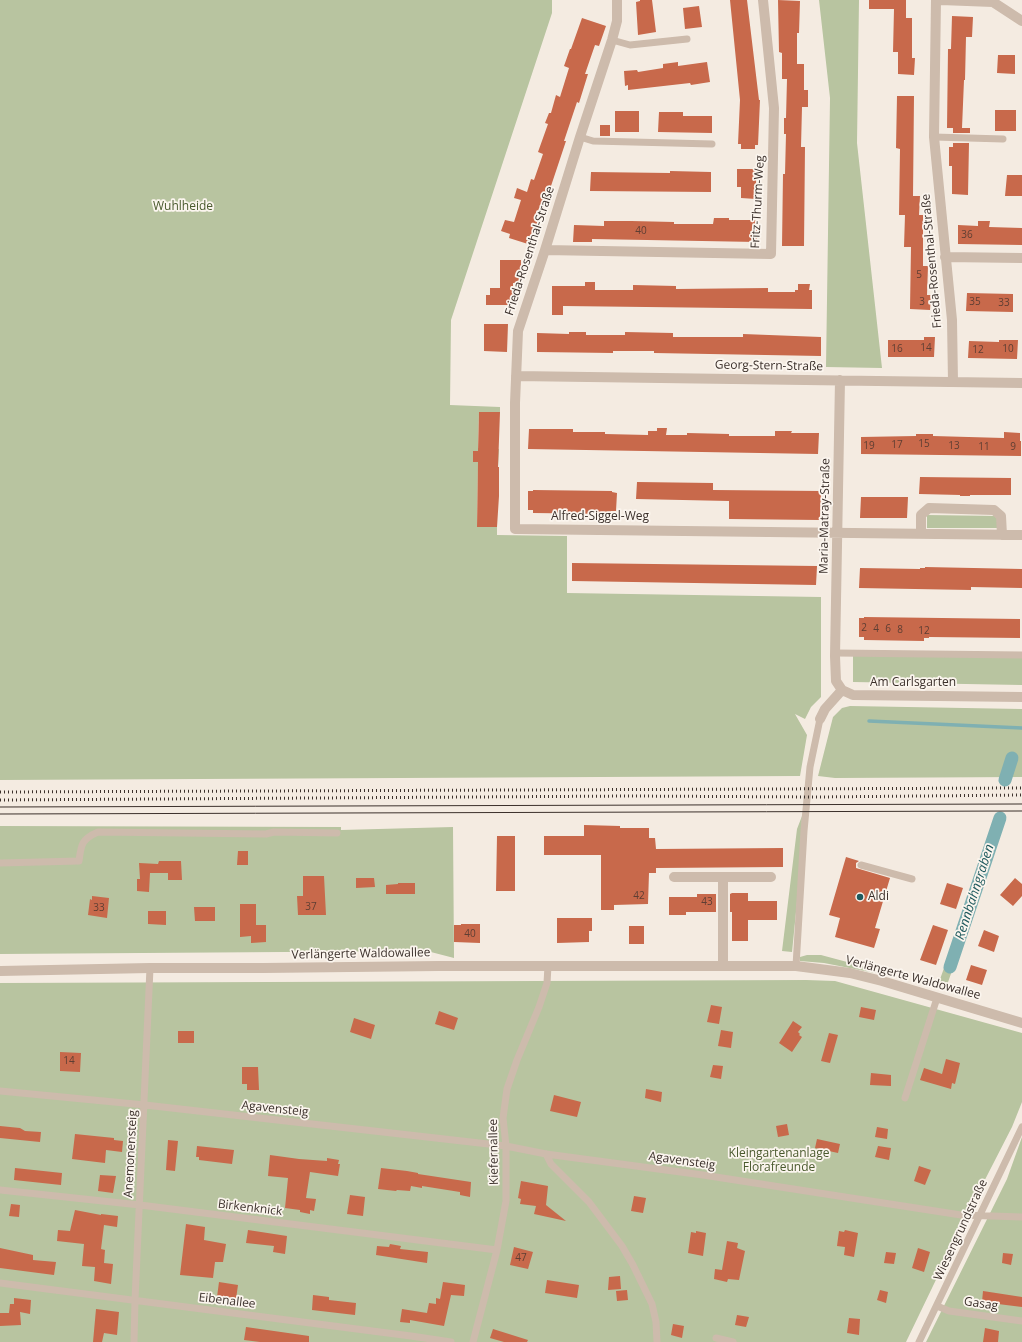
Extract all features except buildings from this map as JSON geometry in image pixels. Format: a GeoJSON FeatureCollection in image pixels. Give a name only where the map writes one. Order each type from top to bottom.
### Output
{"type":"FeatureCollection","features":[{"type":"Feature","properties":{"kind":"street","name":"Frieda-Rosenthal-Straße"},"geometry":{"type":"LineString","coordinates":[[516,376],[518,331],[612,40],[617,20],[617,0]]}},
{"type":"Feature","properties":{"kind":"street","name":"Fritz-Thurm-Weg"},"geometry":{"type":"LineString","coordinates":[[545,250],[771,254],[774,108],[763,0]]}},
{"type":"Feature","properties":{"kind":"street","name":"Frieda-Rosenthal-Straße"},"geometry":{"type":"LineString","coordinates":[[936,0],[934,137],[952,320],[953,382]]}},
{"type":"Feature","properties":{"kind":"street"},"geometry":{"type":"LineString","coordinates":[[941,0],[993,2],[1022,21]]}},
{"type":"Feature","properties":{"kind":"street"},"geometry":{"type":"LineString","coordinates":[[945,257],[1022,258]]}},
{"type":"Feature","properties":{"kind":"street","name":"Georg-Stern-Straße"},"geometry":{"type":"LineString","coordinates":[[516,376],[1022,383]]}},
{"type":"Feature","properties":{"kind":"street","name":"Alfred-Siggel-Weg"},"geometry":{"type":"LineString","coordinates":[[516,376],[515,529],[838,533]]}},
{"type":"Feature","properties":{"kind":"street","name":"Maria-Matray-Straße"},"geometry":{"type":"LineString","coordinates":[[840,380],[836,681],[842,690]]}},
{"type":"Feature","properties":{"kind":"street"},"geometry":{"type":"LineString","coordinates":[[921,534],[921,515],[928,508],[936,508],[994,510],[1001,516],[1002,535]]}},
{"type":"Feature","properties":{"kind":"street"},"geometry":{"type":"LineString","coordinates":[[838,533],[1022,536]]}},
{"type":"Feature","properties":{"kind":"street"},"geometry":{"type":"LineString","coordinates":[[820,719],[825,709],[842,690]]}},
{"type":"Feature","properties":{"kind":"street","name":"Am Carlsgarten"},"geometry":{"type":"LineString","coordinates":[[842,690],[853,695],[1022,697]]}},
{"type":"Feature","properties":{"kind":"street"},"geometry":{"type":"LineString","coordinates":[[674,877],[771,877]]}},
{"type":"Feature","properties":{"kind":"street"},"geometry":{"type":"LineString","coordinates":[[723,877],[723,965]]}},
{"type":"Feature","properties":{"kind":"street","name":"Verlängerte Waldowallee"},"geometry":{"type":"LineString","coordinates":[[0,971],[150,968],[723,965],[796,966],[850,973],[1022,1022]]}},
{"type":"Feature","properties":{"kind":"lane"},"geometry":{"type":"LineString","coordinates":[[612,40],[630,45],[687,39]]}},
{"type":"Feature","properties":{"kind":"lane"},"geometry":{"type":"LineString","coordinates":[[580,137],[593,141],[712,144]]}},
{"type":"Feature","properties":{"kind":"lane"},"geometry":{"type":"LineString","coordinates":[[934,137],[1003,139]]}},
{"type":"Feature","properties":{"kind":"lane"},"geometry":{"type":"LineString","coordinates":[[836,653],[1022,655]]}},
{"type":"Feature","properties":{"kind":"lane"},"geometry":{"type":"LineString","coordinates":[[796,966],[804,831],[810,767],[820,719]]}},
{"type":"Feature","properties":{"kind":"lane"},"geometry":{"type":"LineString","coordinates":[[0,863],[79,861],[80,847],[85,839],[98,832],[258,834],[274,832],[337,833]]}},
{"type":"Feature","properties":{"kind":"lane"},"geometry":{"type":"LineString","coordinates":[[861,865],[912,880]]}},
{"type":"Feature","properties":{"kind":"lane","name":"Kiefernallee"},"geometry":{"type":"LineString","coordinates":[[473,1342],[497,1250],[506,1201],[506,1146],[503,1118],[507,1089],[547,984],[548,966]]}},
{"type":"Feature","properties":{"kind":"lane","name":"Anemonensteig"},"geometry":{"type":"LineString","coordinates":[[134,1342],[150,968]]}},
{"type":"Feature","properties":{"kind":"lane"},"geometry":{"type":"LineString","coordinates":[[905,1098],[937,998]]}},
{"type":"Feature","properties":{"kind":"lane","name":"Agavensteig"},"geometry":{"type":"LineString","coordinates":[[0,1091],[144,1105],[506,1146],[546,1154],[703,1175],[961,1215],[981,1215]]}},
{"type":"Feature","properties":{"kind":"lane","name":"Wiesengrundstraße"},"geometry":{"type":"LineString","coordinates":[[920,1342],[1022,1128]]}},
{"type":"Feature","properties":{"kind":"lane"},"geometry":{"type":"LineString","coordinates":[[546,1154],[551,1164],[589,1202],[622,1246],[652,1304],[656,1322],[657,1342]]}},
{"type":"Feature","properties":{"kind":"lane","name":"Birkenknick"},"geometry":{"type":"LineString","coordinates":[[0,1190],[140,1205],[497,1250]]}},
{"type":"Feature","properties":{"kind":"lane"},"geometry":{"type":"LineString","coordinates":[[981,1215],[1022,1217]]}},
{"type":"Feature","properties":{"kind":"lane","name":"Eibenallee"},"geometry":{"type":"LineString","coordinates":[[0,1283],[451,1342]]}},
{"type":"Feature","properties":{"kind":"lane","name":"Gasag"},"geometry":{"type":"LineString","coordinates":[[937,1306],[949,1311],[1022,1321]]}},
{"type":"Feature","properties":{"kind":"lane"},"geometry":{"type":"LineString","coordinates":[[716,1338],[733,1342]]}},
{"type":"Feature","properties":{"kind":"green space","name":"Wuhlheide"},"geometry":{"type":"Polygon","coordinates":[[[0,0],[552,0],[552,13],[451,320],[450,405],[500,407],[500,412],[479,412],[478,448],[499,449],[498,467],[478,467],[477,527],[497,527],[497,535],[567,536],[567,593],[821,597],[821,697],[811,707],[805,719],[795,714],[807,735],[800,776],[0,780],[0,0]]]}},
{"type":"Feature","properties":{"kind":"green space"},"geometry":{"type":"Polygon","coordinates":[[[819,0],[859,0],[857,143],[882,368],[826,367],[830,98],[819,0]]]}},
{"type":"Feature","properties":{"kind":"green space"},"geometry":{"type":"Polygon","coordinates":[[[927,515],[997,516],[997,528],[927,528],[927,515]]]}},
{"type":"Feature","properties":{"kind":"green space"},"geometry":{"type":"Polygon","coordinates":[[[853,654],[1022,656],[1022,685],[853,682],[853,654]]]}},
{"type":"Feature","properties":{"kind":"green space"},"geometry":{"type":"Polygon","coordinates":[[[850,706],[1022,709],[1022,777],[835,778],[818,776],[833,717],[842,708],[850,706]]]}},
{"type":"Feature","properties":{"kind":"green space"},"geometry":{"type":"Polygon","coordinates":[[[802,816],[801,862],[792,952],[782,951],[797,829],[802,816]]]}},
{"type":"Feature","properties":{"kind":"green space"},"geometry":{"type":"Polygon","coordinates":[[[0,826],[341,827],[341,830],[453,827],[454,958],[427,951],[0,954],[0,826]]]}},
{"type":"Feature","properties":{"kind":"green space"},"geometry":{"type":"Polygon","coordinates":[[[993,832],[1001,832],[947,985],[939,982],[993,832]]]}},
{"type":"Feature","properties":{"kind":"green space"},"geometry":{"type":"Polygon","coordinates":[[[807,955],[821,955],[877,970],[875,973],[824,963],[800,961],[800,957],[807,955]]]}},
{"type":"Feature","properties":{"kind":"green space","name":"Kleingartenanlage Florafreunde"},"geometry":{"type":"Polygon","coordinates":[[[835,981],[1022,1033],[1022,1102],[1012,1127],[972,1205],[906,1342],[0,1342],[0,983],[835,981]]]}},
{"type":"Feature","properties":{"kind":"green space"},"geometry":{"type":"Polygon","coordinates":[[[1022,1137],[1022,1342],[926,1342],[1007,1179],[1022,1137]]]}},
{"type":"Feature","properties":{"kind":"waterway","name":"Rennbahngraben"},"geometry":{"type":"LineString","coordinates":[[869,721],[1022,728]]}},
{"type":"Feature","properties":{"kind":"waterway","name":"Rennbahngraben"},"geometry":{"type":"LineString","coordinates":[[1005,780],[1012,758]]}},
{"type":"Feature","properties":{"kind":"waterway","name":"Rennbahngraben"},"geometry":{"type":"LineString","coordinates":[[950,967],[1000,818]]}},
{"type":"Feature","properties":{"kind":"tram line"},"geometry":{"type":"LineString","coordinates":[[0,807],[1022,804]]}},
{"type":"Feature","properties":{"kind":"tram line"},"geometry":{"type":"LineString","coordinates":[[0,814],[1022,811]]}},
{"type":"Feature","properties":{"kind":"railway"},"geometry":{"type":"LineString","coordinates":[[0,792],[1022,788]]}},
{"type":"Feature","properties":{"kind":"railway"},"geometry":{"type":"LineString","coordinates":[[0,800],[1022,795]]}},
{"type":"Feature","properties":{"kind":"place","name":"Aldi"},"geometry":{"type":"Point","coordinates":[860,897]}}]}
